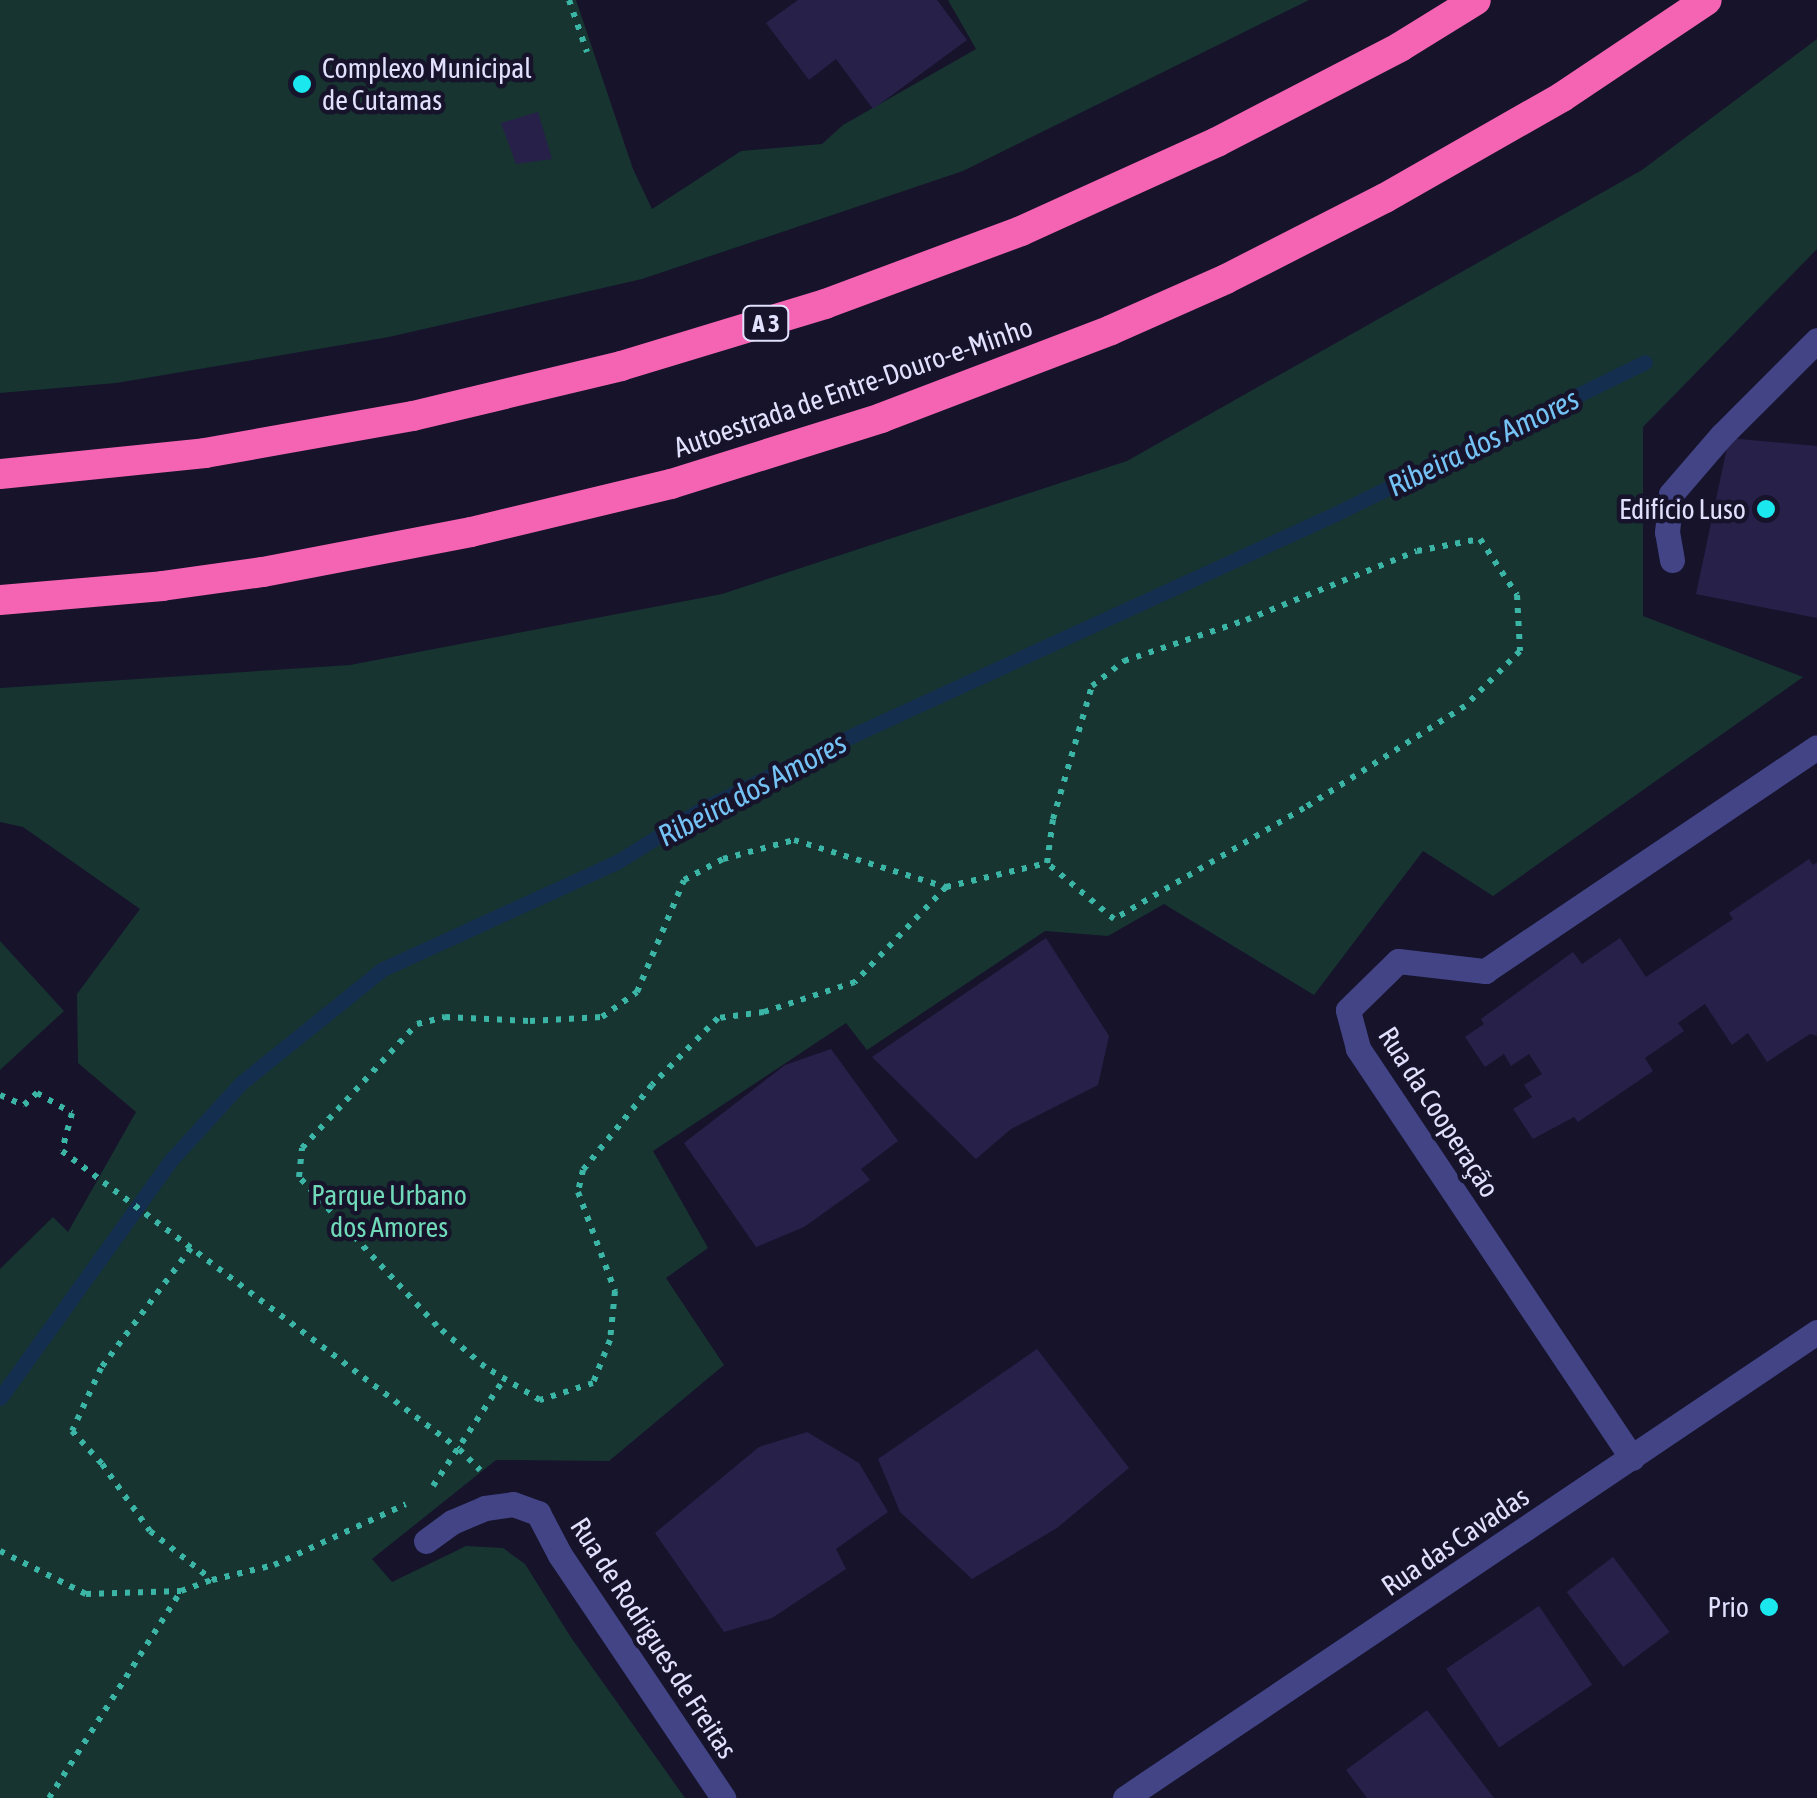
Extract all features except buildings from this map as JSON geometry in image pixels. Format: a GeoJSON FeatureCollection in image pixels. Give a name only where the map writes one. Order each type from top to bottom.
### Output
{"type":"FeatureCollection","features":[{"type":"Feature","properties":{"kind":"highway","name":"A 3"},"geometry":{"type":"LineString","coordinates":[[0,474],[205,453],[413,416],[622,366],[825,304],[1021,231],[1217,142],[1400,47],[1476,0]]}},
{"type":"Feature","properties":{"kind":"highway","name":"Autoestrada de Entre-Douro-e-Minho"},"geometry":{"type":"LineString","coordinates":[[0,600],[178,584],[471,532],[671,484],[932,400],[1160,308],[1384,198],[1562,97],[1708,0]]}},
{"type":"Feature","properties":{"kind":"street"},"geometry":{"type":"LineString","coordinates":[[1672,560],[1667,532],[1671,494],[1722,435],[1817,340]]}},
{"type":"Feature","properties":{"kind":"street","name":"Rua da Cooperação"},"geometry":{"type":"LineString","coordinates":[[1632,1458],[1358,1048],[1348,1010],[1398,960],[1486,971],[1817,747]]}},
{"type":"Feature","properties":{"kind":"street","name":"Rua das Cavadas"},"geometry":{"type":"LineString","coordinates":[[1125,1798],[1817,1332]]}},
{"type":"Feature","properties":{"kind":"street","name":"Rua de Rodrigues de Freitas"},"geometry":{"type":"LineString","coordinates":[[426,1541],[452,1522],[485,1508],[512,1504],[538,1513],[560,1555],[723,1798]]}},
{"type":"Feature","properties":{"kind":"path"},"geometry":{"type":"LineString","coordinates":[[569,0],[587,52]]}},
{"type":"Feature","properties":{"kind":"path"},"geometry":{"type":"LineString","coordinates":[[1480,538],[1517,595],[1520,651],[1465,706],[1304,808],[1114,918],[1046,862],[1053,819],[1092,686],[1124,661],[1246,620],[1417,552],[1480,538]]}},
{"type":"Feature","properties":{"kind":"path"},"geometry":{"type":"LineString","coordinates":[[946,887],[855,982],[764,1012],[718,1018],[652,1085],[584,1170],[578,1192],[615,1291],[610,1340],[592,1383],[540,1400],[504,1378],[438,1326],[299,1177],[302,1148],[417,1024],[446,1016],[530,1021],[602,1017],[637,992],[684,880],[723,860],[794,840],[946,887],[1046,862]]}},
{"type":"Feature","properties":{"kind":"path"},"geometry":{"type":"LineString","coordinates":[[0,1095],[24,1105],[37,1093],[72,1112],[62,1150],[459,1449]]}},
{"type":"Feature","properties":{"kind":"path"},"geometry":{"type":"LineString","coordinates":[[192,1248],[101,1368],[72,1431],[150,1531],[212,1580]]}},
{"type":"Feature","properties":{"kind":"path"},"geometry":{"type":"LineString","coordinates":[[424,1492],[438,1483],[504,1378]]}},
{"type":"Feature","properties":{"kind":"path"},"geometry":{"type":"LineString","coordinates":[[0,1552],[86,1594],[181,1590],[274,1565],[410,1501]]}},
{"type":"Feature","properties":{"kind":"path"},"geometry":{"type":"LineString","coordinates":[[49,1798],[181,1590]]}},
{"type":"Feature","properties":{"kind":"green space"},"geometry":{"type":"Polygon","coordinates":[[[0,0],[576,0],[633,169],[652,209],[741,151],[822,144],[843,125],[976,49],[948,0],[1309,0],[963,171],[642,279],[389,337],[116,383],[0,393],[0,0]]]}},
{"type":"Feature","properties":{"kind":"green space","name":"Parque Urbano dos Amores"},"geometry":{"type":"Polygon","coordinates":[[[1817,39],[1817,249],[1643,427],[1643,616],[1803,677],[1493,896],[1423,851],[1314,995],[1164,904],[1108,936],[1045,931],[867,1050],[846,1023],[653,1151],[708,1248],[666,1278],[724,1365],[609,1461],[496,1460],[372,1559],[392,1582],[466,1546],[503,1548],[525,1564],[570,1636],[685,1798],[0,1798],[0,1269],[53,1217],[68,1232],[136,1112],[78,1063],[77,994],[140,909],[23,827],[0,822],[0,688],[350,665],[722,594],[1127,461],[1642,170],[1817,39]]]}},
{"type":"Feature","properties":{"kind":"green space"},"geometry":{"type":"Polygon","coordinates":[[[0,941],[64,1011],[0,1070],[0,941]]]}},
{"type":"Feature","properties":{"kind":"waterway","name":"Ribeira dos Amores"},"geometry":{"type":"LineString","coordinates":[[0,1398],[172,1159],[241,1083],[383,969],[617,862],[702,809],[862,731],[1335,514],[1645,362]]}},
{"type":"Feature","properties":{"kind":"place","name":"Complexo Municipal de Cutamas"},"geometry":{"type":"Point","coordinates":[302,84]}},
{"type":"Feature","properties":{"kind":"place","name":"Edifício Luso"},"geometry":{"type":"Point","coordinates":[1766,509]}},
{"type":"Feature","properties":{"kind":"place","name":"Prio"},"geometry":{"type":"Point","coordinates":[1769,1607]}}]}
